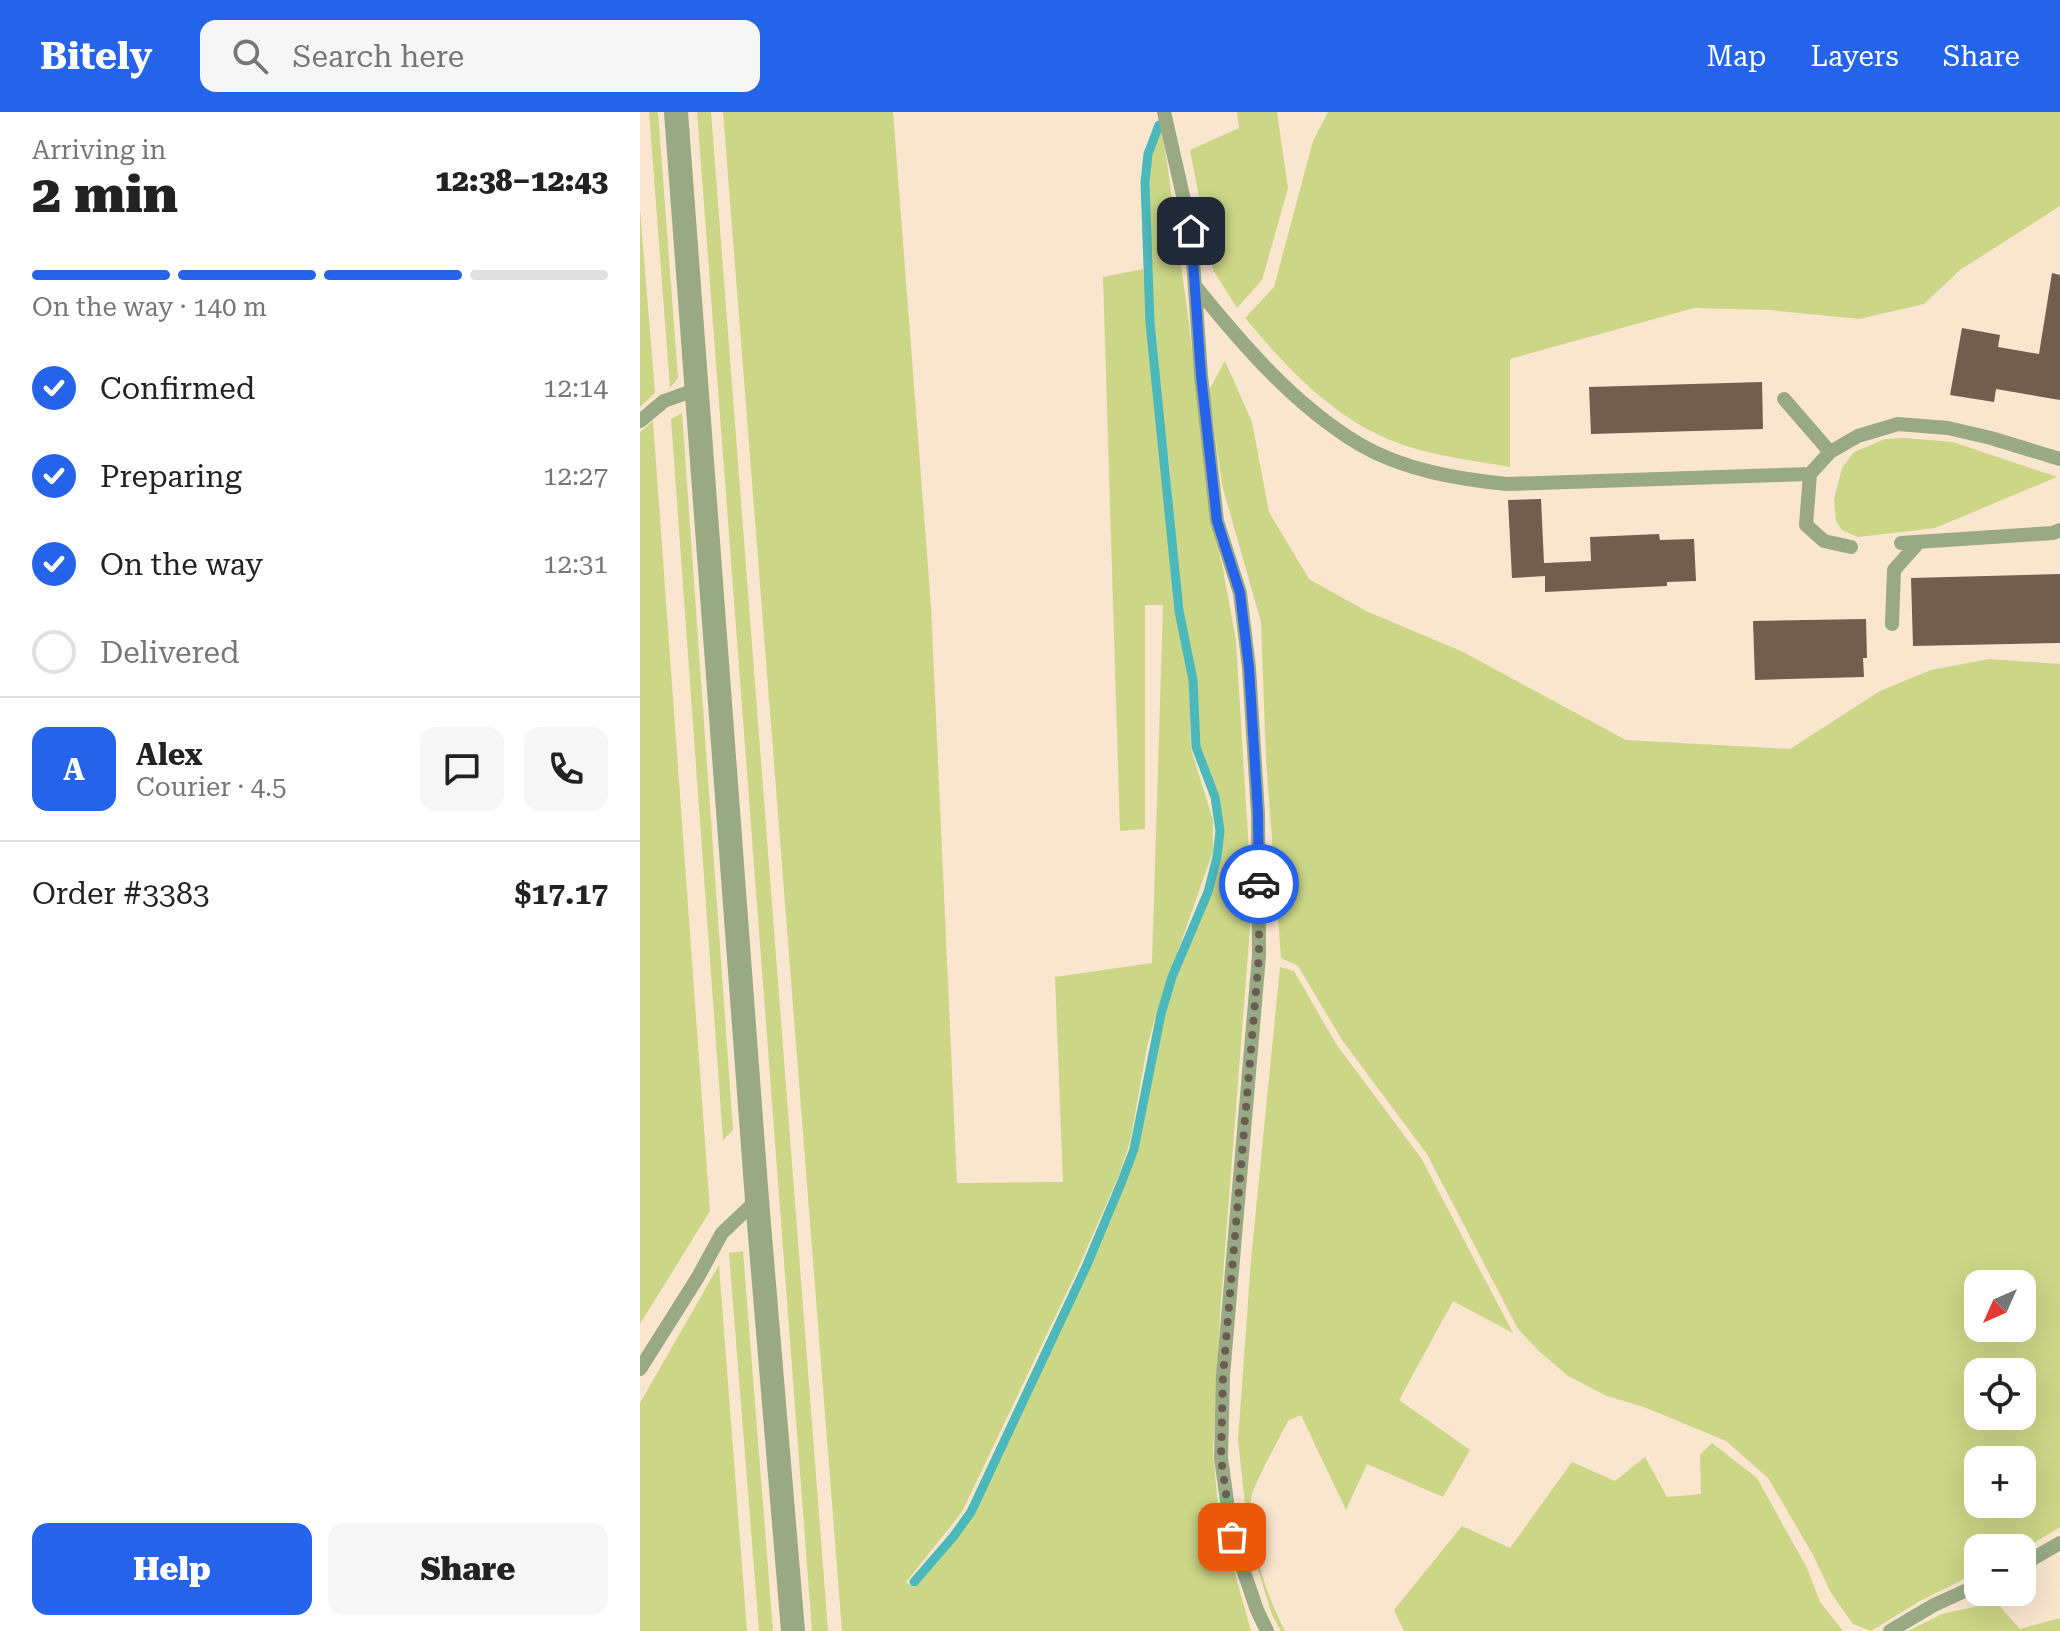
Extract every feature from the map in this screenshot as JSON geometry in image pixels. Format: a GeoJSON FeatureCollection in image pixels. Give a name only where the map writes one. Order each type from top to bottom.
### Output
{"type":"FeatureCollection","features":[{"type":"Feature","properties":{"kind":"street"},"geometry":{"type":"LineString","coordinates":[[676,112],[757,1200],[793,1631]]}},
{"type":"Feature","properties":{"kind":"lane"},"geometry":{"type":"LineString","coordinates":[[1164,112],[1191,231],[1201,375],[1217,521],[1240,593],[1258,814],[1259,956],[1223,1376],[1221,1458],[1232,1537],[1267,1631]]}},
{"type":"Feature","properties":{"kind":"lane"},"geometry":{"type":"LineString","coordinates":[[1194,286],[1269,371],[1315,412],[1360,445],[1409,465],[1457,479],[1507,484],[1810,474]]}},
{"type":"Feature","properties":{"kind":"lane"},"geometry":{"type":"LineString","coordinates":[[640,421],[664,401],[698,389]]}},
{"type":"Feature","properties":{"kind":"lane"},"geometry":{"type":"LineString","coordinates":[[1784,399],[1830,452]]}},
{"type":"Feature","properties":{"kind":"lane"},"geometry":{"type":"LineString","coordinates":[[1851,547],[1824,541],[1806,525],[1810,474],[1830,452],[1858,436],[1898,424],[1948,428],[2060,459]]}},
{"type":"Feature","properties":{"kind":"lane"},"geometry":{"type":"LineString","coordinates":[[1901,543],[2053,533],[2060,530]]}},
{"type":"Feature","properties":{"kind":"lane"},"geometry":{"type":"LineString","coordinates":[[1892,624],[1894,570],[1919,542]]}},
{"type":"Feature","properties":{"kind":"lane"},"geometry":{"type":"LineString","coordinates":[[640,1369],[722,1233],[757,1200]]}},
{"type":"Feature","properties":{"kind":"lane"},"geometry":{"type":"LineString","coordinates":[[2036,1557],[2060,1543]]}},
{"type":"Feature","properties":{"kind":"lane"},"geometry":{"type":"LineString","coordinates":[[1890,1631],[1964,1591]]}},
{"type":"Feature","properties":{"kind":"green space"},"geometry":{"type":"Polygon","coordinates":[[[649,112],[658,112],[678,378],[670,388],[649,112]]]}},
{"type":"Feature","properties":{"kind":"green space"},"geometry":{"type":"Polygon","coordinates":[[[697,112],[711,112],[828,1631],[812,1631],[697,112]]]}},
{"type":"Feature","properties":{"kind":"green space"},"geometry":{"type":"Polygon","coordinates":[[[723,112],[893,112],[931,606],[957,1183],[1063,1182],[1055,977],[1152,963],[1163,605],[1145,605],[1145,829],[1120,831],[1103,277],[1143,269],[1174,607],[1189,681],[1191,749],[1213,820],[1213,851],[1157,1011],[1147,1047],[1130,1142],[1119,1175],[1076,1273],[962,1512],[906,1582],[914,1588],[973,1513],[1088,1268],[1136,1149],[1153,1059],[1174,977],[1210,893],[1220,858],[1222,831],[1217,797],[1198,747],[1196,680],[1181,611],[1153,322],[1147,183],[1150,155],[1162,126],[1189,323],[1210,515],[1236,641],[1252,902],[1220,1314],[1213,1452],[1219,1517],[1251,1631],[842,1631],[723,112]]]}},
{"type":"Feature","properties":{"kind":"green space"},"geometry":{"type":"Polygon","coordinates":[[[1237,112],[1277,112],[1288,188],[1262,280],[1237,308],[1213,270],[1190,150],[1239,128],[1237,112]]]}},
{"type":"Feature","properties":{"kind":"green space"},"geometry":{"type":"Polygon","coordinates":[[[1328,112],[2060,112],[2060,206],[1960,270],[1924,304],[1859,319],[1769,310],[1694,308],[1510,359],[1510,467],[1423,451],[1373,432],[1320,396],[1245,318],[1274,287],[1313,141],[1328,112]]]}},
{"type":"Feature","properties":{"kind":"green space"},"geometry":{"type":"Polygon","coordinates":[[[640,209],[655,393],[640,407],[640,209]]]}},
{"type":"Feature","properties":{"kind":"green space"},"geometry":{"type":"Polygon","coordinates":[[[1225,361],[1252,422],[1269,512],[1309,579],[1366,611],[1461,651],[1626,740],[1790,749],[1880,691],[1931,670],[1989,659],[2060,664],[2060,1527],[2036,1542],[2036,1534],[1964,1534],[1964,1579],[1871,1631],[1853,1624],[1831,1593],[1813,1555],[1768,1478],[1726,1441],[1644,1407],[1607,1396],[1568,1376],[1518,1329],[1427,1154],[1342,1040],[1298,966],[1281,958],[1266,760],[1261,622],[1222,485],[1209,390],[1225,361]]]}},
{"type":"Feature","properties":{"kind":"green space"},"geometry":{"type":"Polygon","coordinates":[[[682,413],[733,1130],[723,1140],[671,419],[682,413]]]}},
{"type":"Feature","properties":{"kind":"green space"},"geometry":{"type":"Polygon","coordinates":[[[653,421],[710,1211],[640,1324],[640,432],[653,421]]]}},
{"type":"Feature","properties":{"kind":"green space"},"geometry":{"type":"Polygon","coordinates":[[[1885,439],[1953,442],[2057,477],[1935,528],[1858,537],[1842,530],[1836,521],[1834,499],[1842,468],[1854,452],[1885,439]]]}},
{"type":"Feature","properties":{"kind":"green space"},"geometry":{"type":"Polygon","coordinates":[[[1280,967],[1294,971],[1336,1044],[1421,1158],[1513,1333],[1453,1301],[1399,1400],[1470,1450],[1443,1497],[1367,1464],[1346,1510],[1301,1415],[1288,1421],[1261,1472],[1251,1499],[1255,1549],[1285,1631],[1281,1631],[1272,1615],[1249,1540],[1238,1440],[1251,1260],[1280,967]]]}},
{"type":"Feature","properties":{"kind":"green space"},"geometry":{"type":"Polygon","coordinates":[[[743,1251],[773,1631],[759,1631],[729,1253],[743,1251]]]}},
{"type":"Feature","properties":{"kind":"green space"},"geometry":{"type":"Polygon","coordinates":[[[719,1265],[747,1631],[640,1631],[640,1403],[719,1265]]]}},
{"type":"Feature","properties":{"kind":"green space"},"geometry":{"type":"Polygon","coordinates":[[[1712,1443],[1757,1478],[1807,1568],[1820,1602],[1843,1631],[1404,1631],[1394,1610],[1462,1526],[1510,1548],[1572,1462],[1615,1481],[1645,1457],[1667,1497],[1701,1494],[1700,1455],[1712,1443]]]}},
{"type":"Feature","properties":{"kind":"green space"},"geometry":{"type":"Polygon","coordinates":[[[1978,1606],[2000,1606],[2020,1629],[2060,1618],[2060,1631],[1908,1631],[1942,1614],[1978,1606]]]}},
{"type":"Feature","properties":{"kind":"building"},"geometry":{"type":"Polygon","coordinates":[[[2052,273],[2060,275],[2060,400],[1996,389],[1994,402],[1950,395],[1962,328],[2000,335],[1998,347],[2039,354],[2052,273]]]}},
{"type":"Feature","properties":{"kind":"building"},"geometry":{"type":"Polygon","coordinates":[[[1762,382],[1763,429],[1591,434],[1589,387],[1762,382]]]}},
{"type":"Feature","properties":{"kind":"building"},"geometry":{"type":"Polygon","coordinates":[[[1541,499],[1544,563],[1591,561],[1590,537],[1659,534],[1660,540],[1694,539],[1696,581],[1667,582],[1667,586],[1545,592],[1545,576],[1512,578],[1508,500],[1541,499]]]}},
{"type":"Feature","properties":{"kind":"building"},"geometry":{"type":"Polygon","coordinates":[[[2060,574],[2060,643],[1913,646],[1911,578],[2060,574]]]}},
{"type":"Feature","properties":{"kind":"building"},"geometry":{"type":"Polygon","coordinates":[[[1866,619],[1864,677],[1755,680],[1753,621],[1866,619]]]}},
{"type":"Feature","properties":{"kind":"waterway"},"geometry":{"type":"LineString","coordinates":[[914,1582],[971,1512],[1086,1267],[1122,1181],[1134,1149],[1161,1014],[1172,977],[1208,892],[1217,857],[1220,831],[1215,797],[1196,747],[1193,680],[1179,611],[1150,323],[1145,182],[1148,154],[1159,125]]}},
{"type":"Feature","properties":{"kind":"way so far"},"geometry":{"type":"LineString","coordinates":[[1232,1537],[1221,1458],[1223,1376],[1259,956],[1259,884]]}},
{"type":"Feature","properties":{"kind":"route"},"geometry":{"type":"LineString","coordinates":[[1191,231],[1201,375],[1217,521],[1240,593],[1249,668],[1259,884]]}}]}
